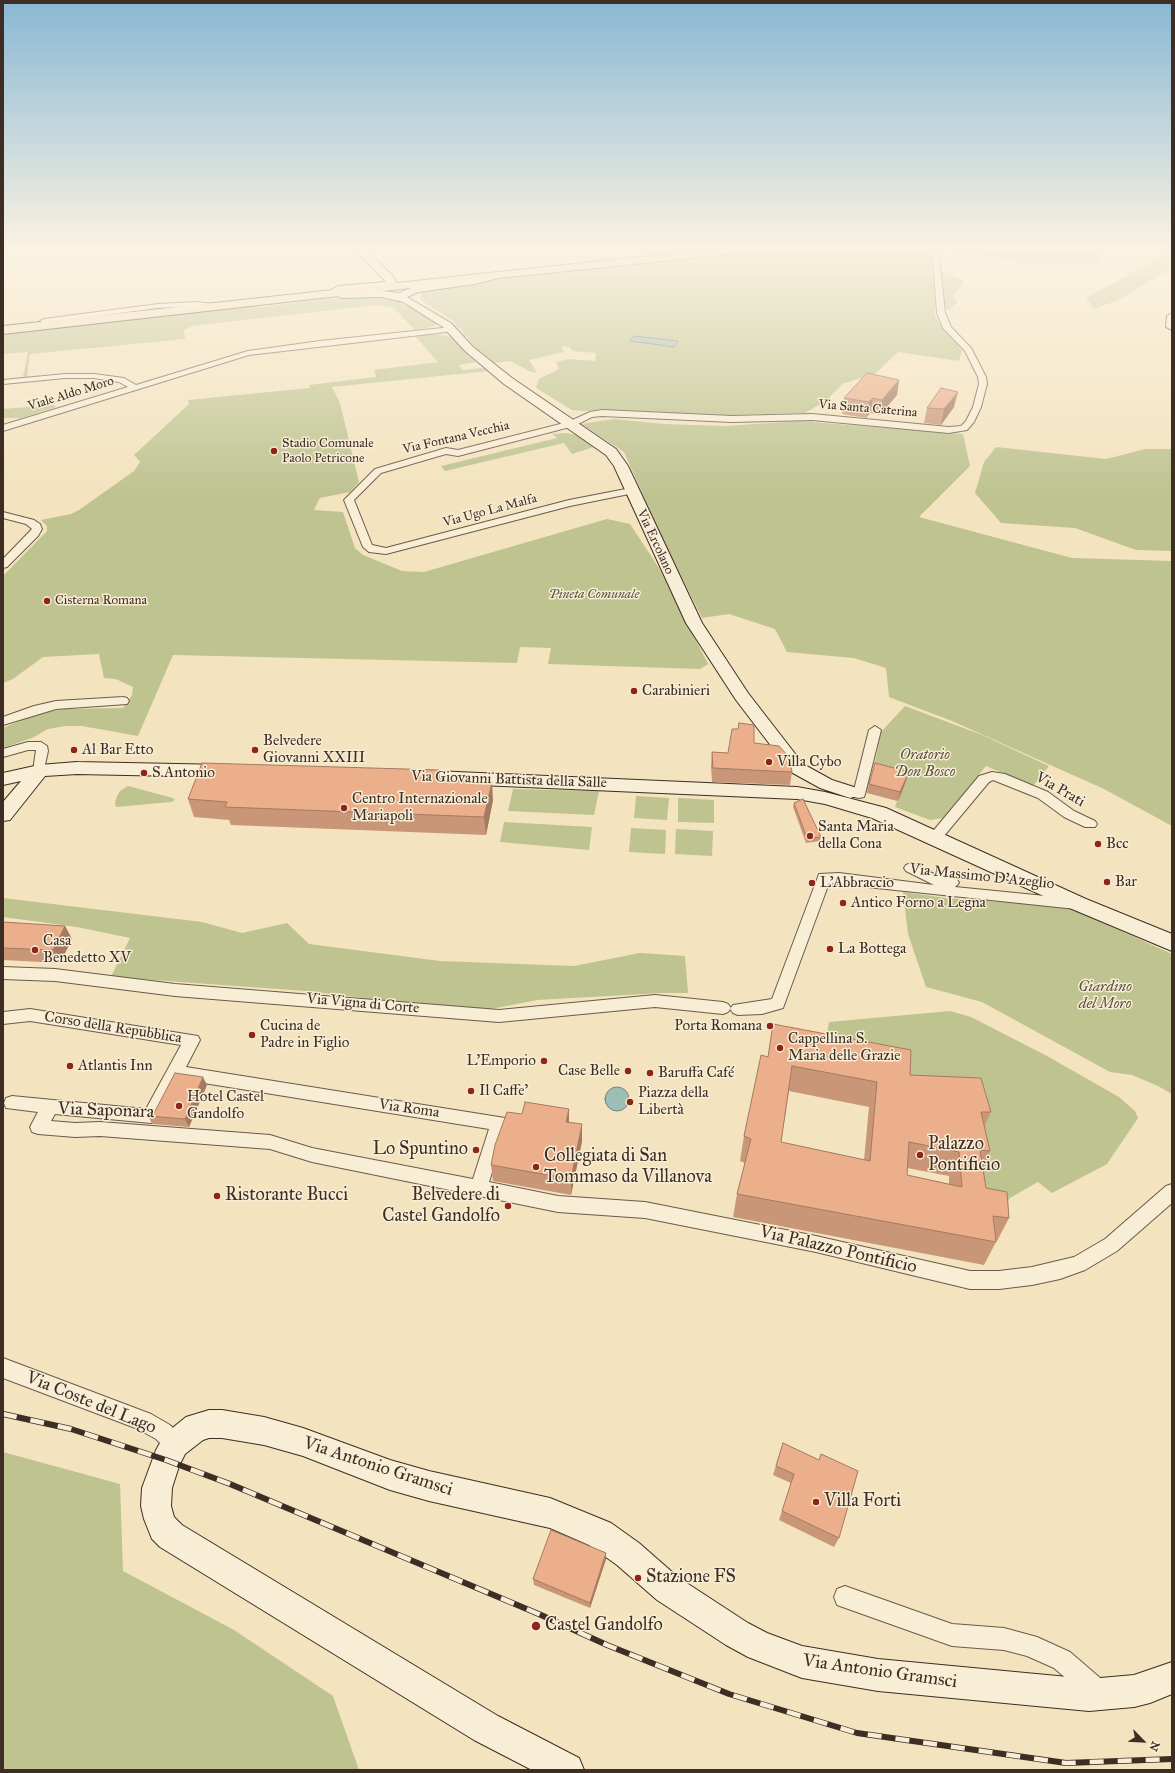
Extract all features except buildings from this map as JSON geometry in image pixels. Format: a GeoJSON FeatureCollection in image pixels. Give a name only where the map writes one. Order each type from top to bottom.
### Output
{"type":"FeatureCollection","features":[{"type":"Feature","properties":{"kind":"main road"},"geometry":{"type":"LineString","coordinates":[[3,330],[14,329]]}},
{"type":"Feature","properties":{"kind":"street","name":"Via Ercolano"},"geometry":{"type":"LineString","coordinates":[[452,329],[469,349],[508,381],[571,424],[614,456],[694,623],[766,728],[801,772],[839,790],[859,794]]}},
{"type":"Feature","properties":{"kind":"street","name":"Viale Aldo Moro"},"geometry":{"type":"LineString","coordinates":[[3,428],[229,358],[259,351],[452,329]]}},
{"type":"Feature","properties":{"kind":"street","name":"Via Santa Caterina"},"geometry":{"type":"LineString","coordinates":[[571,424],[590,415],[612,413],[732,419],[812,417],[949,430],[964,428],[971,420],[977,407],[983,384],[982,377],[968,350],[948,329]]}},
{"type":"Feature","properties":{"kind":"street"},"geometry":{"type":"LineString","coordinates":[[3,382],[65,376],[94,376],[121,380],[136,388]]}},
{"type":"Feature","properties":{"kind":"street","name":"Via Fontana Vecchia"},"geometry":{"type":"LineString","coordinates":[[364,536],[349,500],[378,471],[446,451],[458,453],[571,424]]}},
{"type":"Feature","properties":{"kind":"street","name":"Via Ugo La Malfa"},"geometry":{"type":"LineString","coordinates":[[364,536],[367,545],[370,548],[382,551],[391,550],[569,504],[631,491]]}},
{"type":"Feature","properties":{"kind":"street"},"geometry":{"type":"LineString","coordinates":[[3,515],[28,521],[37,527],[34,534],[3,565]]}},
{"type":"Feature","properties":{"kind":"street"},"geometry":{"type":"LineString","coordinates":[[3,721],[34,710],[56,705],[123,702]]}},
{"type":"Feature","properties":{"kind":"street"},"geometry":{"type":"LineString","coordinates":[[870,810],[869,802],[859,794],[875,730]]}},
{"type":"Feature","properties":{"kind":"street"},"geometry":{"type":"LineString","coordinates":[[3,753],[28,746],[41,746],[42,751],[39,771],[4,812]]}},
{"type":"Feature","properties":{"kind":"street"},"geometry":{"type":"LineString","coordinates":[[4,812],[4,778],[39,771],[96,768],[243,772]]}},
{"type":"Feature","properties":{"kind":"street","name":"Via Giovanni Battista della Salle"},"geometry":{"type":"LineString","coordinates":[[397,776],[797,793],[825,798],[870,810],[1079,904],[1172,943]]}},
{"type":"Feature","properties":{"kind":"street","name":"Via Prati"},"geometry":{"type":"LineString","coordinates":[[934,839],[984,779],[992,776],[1000,777],[1043,795],[1069,814],[1090,824]]}},
{"type":"Feature","properties":{"kind":"street"},"geometry":{"type":"LineString","coordinates":[[911,868],[935,880],[983,889],[993,897]]}},
{"type":"Feature","properties":{"kind":"street","name":"Via Massimo D'Azeglio"},"geometry":{"type":"LineString","coordinates":[[778,1004],[824,878],[839,878],[993,897],[1079,904]]}},
{"type":"Feature","properties":{"kind":"street","name":"Via Vigna di Corte"},"geometry":{"type":"LineString","coordinates":[[3,973],[55,975],[175,990],[499,1016],[655,1001],[730,1009],[762,1008],[778,1004]]}},
{"type":"Feature","properties":{"kind":"street","name":"Corso della Repubblica"},"geometry":{"type":"LineString","coordinates":[[3,1018],[34,1016],[192,1040],[175,1072]]}},
{"type":"Feature","properties":{"kind":"street"},"geometry":{"type":"LineString","coordinates":[[12,1103],[151,1116],[164,1089],[175,1072]]}},
{"type":"Feature","properties":{"kind":"street","name":"Via Roma"},"geometry":{"type":"LineString","coordinates":[[175,1072],[318,1096],[499,1123],[479,1188]]}},
{"type":"Feature","properties":{"kind":"street","name":"Via Saponara"},"geometry":{"type":"LineString","coordinates":[[50,1107],[38,1128],[75,1130],[100,1129],[270,1142],[312,1155],[479,1188]]}},
{"type":"Feature","properties":{"kind":"street","name":"Via Palazzo Pontificio"},"geometry":{"type":"LineString","coordinates":[[479,1188],[558,1204],[644,1210],[816,1244],[954,1277],[984,1280],[1044,1274],[1079,1264],[1111,1245],[1172,1192]]}},
{"type":"Feature","properties":{"kind":"street","name":"Via Coste del Lago"},"geometry":{"type":"LineString","coordinates":[[3,1368],[144,1421],[163,1432],[175,1444]]}},
{"type":"Feature","properties":{"kind":"street","name":"Via Antonio Gramsci"},"geometry":{"type":"LineString","coordinates":[[567,1770],[486,1728],[171,1536],[163,1528],[156,1506],[157,1488],[166,1460],[175,1444],[196,1427],[209,1424],[222,1424],[264,1431],[303,1442],[390,1475],[429,1486],[550,1513],[600,1534],[628,1554],[668,1589],[736,1634],[759,1646],[802,1662],[878,1675],[1102,1695],[1150,1687],[1172,1678]]}},
{"type":"Feature","properties":{"kind":"street"},"geometry":{"type":"LineString","coordinates":[[845,1597],[952,1635],[1004,1639],[1029,1645],[1062,1660],[1102,1695]]}},
{"type":"Feature","properties":{"kind":"green space"},"geometry":{"type":"Polygon","coordinates":[[[42,329],[187,329],[184,330],[185,339],[30,354],[27,377],[23,377],[28,352],[3,354],[3,333],[42,329]]]}},
{"type":"Feature","properties":{"kind":"green space"},"geometry":{"type":"Polygon","coordinates":[[[460,329],[944,329],[962,351],[959,361],[898,352],[876,373],[842,384],[827,400],[805,413],[698,416],[609,410],[572,410],[536,388],[539,379],[559,369],[556,362],[569,359],[595,361],[596,353],[573,351],[569,347],[561,346],[564,352],[529,360],[537,373],[529,371],[510,361],[495,363],[476,348],[460,329]]]}},
{"type":"Feature","properties":{"kind":"green space","name":"Pineta Comunale"},"geometry":{"type":"Polygon","coordinates":[[[432,334],[448,336],[476,362],[459,365],[463,370],[483,368],[489,371],[332,387],[340,403],[359,482],[350,492],[320,498],[314,510],[343,512],[355,548],[363,555],[402,571],[424,572],[607,519],[630,524],[659,568],[708,664],[700,669],[548,664],[551,648],[520,647],[517,663],[173,655],[138,736],[82,726],[65,726],[48,729],[32,738],[3,748],[3,728],[10,725],[37,714],[64,709],[123,708],[132,695],[133,687],[116,679],[104,678],[99,654],[43,657],[13,679],[3,683],[3,576],[47,531],[47,526],[41,520],[71,514],[79,510],[134,471],[140,462],[134,455],[189,404],[188,400],[310,388],[309,385],[376,377],[374,370],[438,362],[415,336],[432,334]]]}},
{"type":"Feature","properties":{"kind":"green space"},"geometry":{"type":"Polygon","coordinates":[[[54,405],[56,407],[21,418],[3,418],[3,409],[54,405]]]}},
{"type":"Feature","properties":{"kind":"green space"},"geometry":{"type":"Polygon","coordinates":[[[614,419],[664,424],[725,426],[799,421],[963,434],[970,466],[919,517],[1072,558],[1172,561],[1172,826],[1104,789],[952,721],[889,697],[886,668],[854,658],[787,652],[775,629],[729,614],[702,618],[664,542],[624,452],[581,424],[614,419]]]}},
{"type":"Feature","properties":{"kind":"green space"},"geometry":{"type":"Polygon","coordinates":[[[566,433],[579,435],[594,447],[572,454],[564,443],[445,471],[441,466],[557,438],[552,434],[566,433]]]}},
{"type":"Feature","properties":{"kind":"green space"},"geometry":{"type":"Polygon","coordinates":[[[996,447],[1106,459],[1145,449],[1172,449],[1172,551],[1136,550],[1075,528],[1001,523],[975,493],[984,462],[996,447]]]}},
{"type":"Feature","properties":{"kind":"green space","name":"Oratorio Don Bosco"},"geometry":{"type":"Polygon","coordinates":[[[905,706],[982,735],[1049,766],[1033,786],[986,766],[943,818],[930,820],[895,807],[897,801],[864,792],[873,772],[881,732],[905,706]]]}},
{"type":"Feature","properties":{"kind":"green space"},"geometry":{"type":"Polygon","coordinates":[[[128,786],[173,798],[175,800],[171,802],[116,807],[115,803],[117,796],[120,791],[128,786]]]}},
{"type":"Feature","properties":{"kind":"green space"},"geometry":{"type":"Polygon","coordinates":[[[513,789],[599,791],[594,815],[508,811],[513,789]]]}},
{"type":"Feature","properties":{"kind":"green space"},"geometry":{"type":"Polygon","coordinates":[[[636,796],[669,798],[667,820],[634,818],[636,796]]]}},
{"type":"Feature","properties":{"kind":"green space"},"geometry":{"type":"Polygon","coordinates":[[[678,798],[714,800],[714,823],[678,822],[678,798]]]}},
{"type":"Feature","properties":{"kind":"green space"},"geometry":{"type":"Polygon","coordinates":[[[504,822],[592,827],[589,850],[500,842],[504,822]]]}},
{"type":"Feature","properties":{"kind":"green space"},"geometry":{"type":"Polygon","coordinates":[[[631,828],[666,830],[665,854],[629,852],[631,828]]]}},
{"type":"Feature","properties":{"kind":"green space"},"geometry":{"type":"Polygon","coordinates":[[[676,829],[713,831],[712,856],[675,854],[676,829]]]}},
{"type":"Feature","properties":{"kind":"green space","name":"Giardino del Moro"},"geometry":{"type":"Polygon","coordinates":[[[903,892],[946,898],[1042,905],[1075,910],[1172,954],[1172,1094],[1158,1086],[1132,1075],[1110,1072],[982,1002],[926,987],[908,934],[903,892]]]}},
{"type":"Feature","properties":{"kind":"green space"},"geometry":{"type":"Polygon","coordinates":[[[3,898],[202,922],[242,933],[287,923],[309,944],[440,961],[574,966],[640,953],[685,956],[688,993],[662,993],[537,1000],[491,1009],[372,999],[306,991],[111,977],[130,938],[77,927],[3,917],[3,898]]]}},
{"type":"Feature","properties":{"kind":"green space"},"geometry":{"type":"Polygon","coordinates":[[[950,1011],[971,1017],[1047,1056],[1119,1097],[1135,1111],[1138,1118],[1107,1164],[1052,1193],[1038,1182],[1010,1198],[999,1215],[970,1174],[823,1058],[829,1022],[950,1011]]]}},
{"type":"Feature","properties":{"kind":"green space"},"geometry":{"type":"Polygon","coordinates":[[[3,1452],[120,1484],[123,1571],[234,1630],[333,1696],[359,1770],[3,1770],[3,1452]]]}},
{"type":"Feature","properties":{"kind":"water"},"geometry":{"type":"Polygon","coordinates":[[[634,336],[678,341],[674,347],[630,341],[634,336]]]}},
{"type":"Feature","properties":{"kind":"water"},"geometry":{"type":"Polygon","coordinates":[[[617,1087],[626,1090],[629,1099],[626,1108],[617,1111],[608,1108],[605,1099],[608,1090],[617,1087]]]}},
{"type":"Feature","properties":{"kind":"railway"},"geometry":{"type":"LineString","coordinates":[[3,1414],[71,1429],[166,1460],[230,1484],[541,1615],[607,1645],[729,1694],[857,1733],[1066,1763],[1172,1759]]}},
{"type":"Feature","properties":{"kind":"place","name":"Stadio Comunale Paolo Petricone"},"geometry":{"type":"Point","coordinates":[274,451]}},
{"type":"Feature","properties":{"kind":"place","name":"Cisterna Romana"},"geometry":{"type":"Point","coordinates":[47,601]}},
{"type":"Feature","properties":{"kind":"place","name":"Carabinieri"},"geometry":{"type":"Point","coordinates":[634,691]}},
{"type":"Feature","properties":{"kind":"place","name":"Al Bar Etto"},"geometry":{"type":"Point","coordinates":[74,750]}},
{"type":"Feature","properties":{"kind":"place","name":"Belvedere Giovanni XXIII"},"geometry":{"type":"Point","coordinates":[255,750]}},
{"type":"Feature","properties":{"kind":"place","name":"Villa Cybo"},"geometry":{"type":"Point","coordinates":[769,762]}},
{"type":"Feature","properties":{"kind":"place","name":"S.Antonio"},"geometry":{"type":"Point","coordinates":[144,773]}},
{"type":"Feature","properties":{"kind":"place","name":"Centro Internazionale Mariapoli"},"geometry":{"type":"Point","coordinates":[344,808]}},
{"type":"Feature","properties":{"kind":"place","name":"Santa Maria della Cona"},"geometry":{"type":"Point","coordinates":[810,836]}},
{"type":"Feature","properties":{"kind":"place","name":"Bcc"},"geometry":{"type":"Point","coordinates":[1098,844]}},
{"type":"Feature","properties":{"kind":"place","name":"Bar"},"geometry":{"type":"Point","coordinates":[1107,882]}},
{"type":"Feature","properties":{"kind":"place","name":"L’Abbraccio"},"geometry":{"type":"Point","coordinates":[812,883]}},
{"type":"Feature","properties":{"kind":"place","name":"Antico Forno a Legna"},"geometry":{"type":"Point","coordinates":[843,903]}},
{"type":"Feature","properties":{"kind":"place","name":"La Bottega"},"geometry":{"type":"Point","coordinates":[830,949]}},
{"type":"Feature","properties":{"kind":"place","name":"Casa Benedetto XV"},"geometry":{"type":"Point","coordinates":[35,950]}},
{"type":"Feature","properties":{"kind":"place","name":"Porta Romana"},"geometry":{"type":"Point","coordinates":[770,1026]}},
{"type":"Feature","properties":{"kind":"place","name":"Cucina de Padre in Figlio"},"geometry":{"type":"Point","coordinates":[252,1035]}},
{"type":"Feature","properties":{"kind":"place","name":"Cappellina S. Maria delle Grazie"},"geometry":{"type":"Point","coordinates":[780,1048]}},
{"type":"Feature","properties":{"kind":"place","name":"L'Emporio"},"geometry":{"type":"Point","coordinates":[544,1061]}},
{"type":"Feature","properties":{"kind":"place","name":"Atlantis Inn"},"geometry":{"type":"Point","coordinates":[70,1066]}},
{"type":"Feature","properties":{"kind":"place","name":"Case Belle"},"geometry":{"type":"Point","coordinates":[628,1071]}},
{"type":"Feature","properties":{"kind":"place","name":"Baruffa Café"},"geometry":{"type":"Point","coordinates":[650,1073]}},
{"type":"Feature","properties":{"kind":"place","name":"Il Caffe'"},"geometry":{"type":"Point","coordinates":[471,1091]}},
{"type":"Feature","properties":{"kind":"place","name":"Piazza della Libertà"},"geometry":{"type":"Point","coordinates":[630,1102]}},
{"type":"Feature","properties":{"kind":"place","name":"Hotel Castel Gandolfo"},"geometry":{"type":"Point","coordinates":[179,1106]}},
{"type":"Feature","properties":{"kind":"place","name":"Lo Spuntino"},"geometry":{"type":"Point","coordinates":[476,1150]}},
{"type":"Feature","properties":{"kind":"place","name":"Palazzo Pontificio"},"geometry":{"type":"Point","coordinates":[920,1155]}},
{"type":"Feature","properties":{"kind":"place","name":"Collegiata di San Tommaso da Villanova"},"geometry":{"type":"Point","coordinates":[536,1167]}},
{"type":"Feature","properties":{"kind":"place","name":"Ristorante Bucci"},"geometry":{"type":"Point","coordinates":[217,1196]}},
{"type":"Feature","properties":{"kind":"place","name":"Belvedere di Castel Gandolfo"},"geometry":{"type":"Point","coordinates":[508,1206]}},
{"type":"Feature","properties":{"kind":"place","name":"Villa Forti"},"geometry":{"type":"Point","coordinates":[816,1502]}},
{"type":"Feature","properties":{"kind":"place","name":"Stazione FS"},"geometry":{"type":"Point","coordinates":[638,1578]}},
{"type":"Feature","properties":{"kind":"place","name":"Castel Gandolfo"},"geometry":{"type":"Point","coordinates":[536,1626]}}]}
